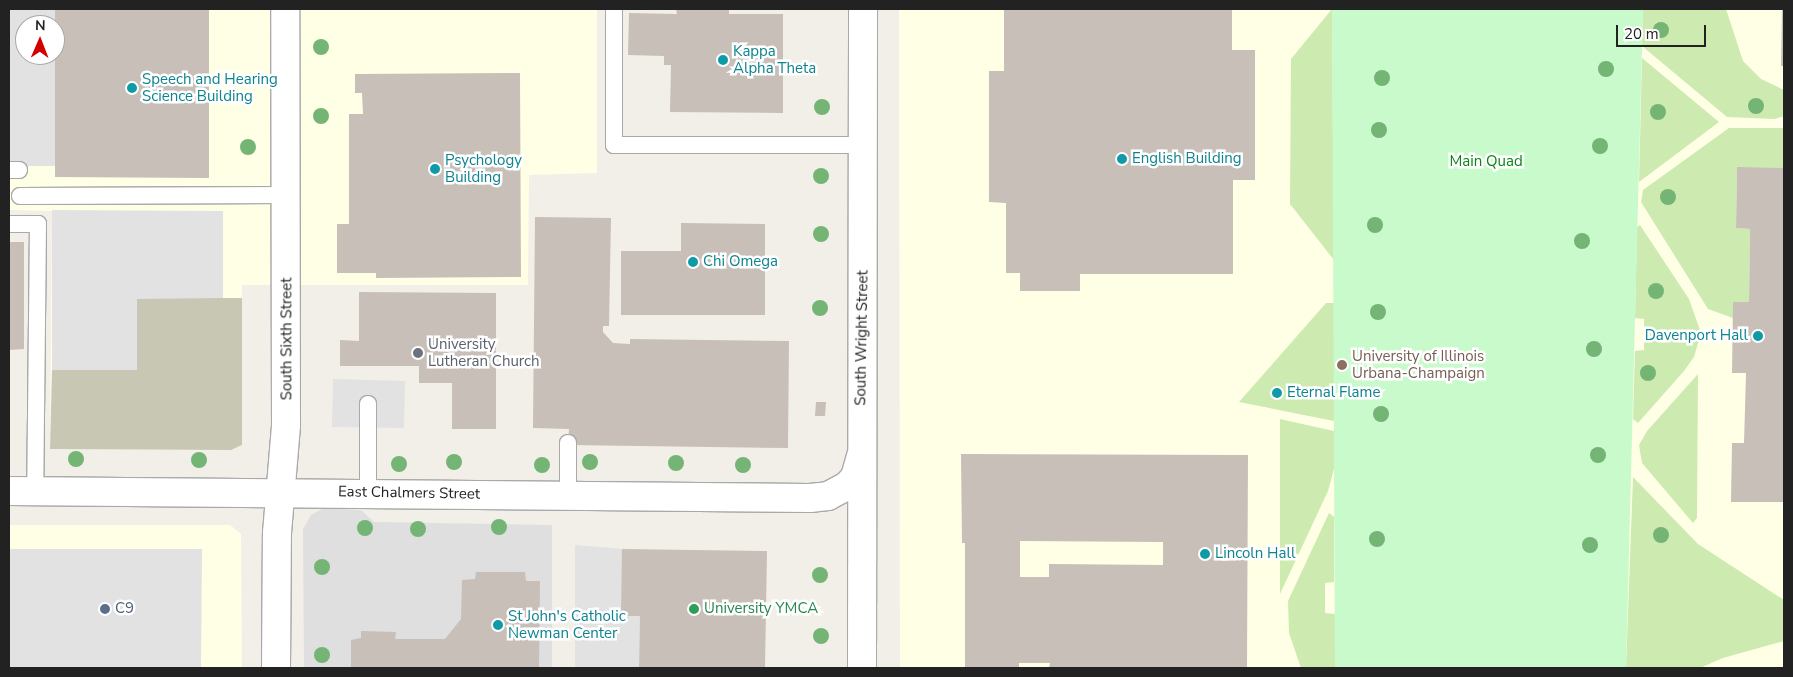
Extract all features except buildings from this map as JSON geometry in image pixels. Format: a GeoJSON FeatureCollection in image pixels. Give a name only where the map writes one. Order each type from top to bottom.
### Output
{"type":"FeatureCollection","features":[{"type":"Feature","properties":{"kind":"street","name":"South Sixth Street"},"geometry":{"type":"LineString","coordinates":[[276,668],[277,534],[286,447],[287,195],[285,9]]}},
{"type":"Feature","properties":{"kind":"street","name":"South Wright Street"},"geometry":{"type":"LineString","coordinates":[[862,668],[863,9]]}},
{"type":"Feature","properties":{"kind":"street","name":"East Chalmers Street"},"geometry":{"type":"LineString","coordinates":[[22,491],[810,498],[828,496],[847,486],[856,477],[861,456]]}},
{"type":"Feature","properties":{"kind":"street","name":"East Chalmers Street"},"geometry":{"type":"LineString","coordinates":[[810,498],[840,509],[862,529]]}},
{"type":"Feature","properties":{"kind":"lane"},"geometry":{"type":"LineString","coordinates":[[614,9],[614,145],[864,145]]}},
{"type":"Feature","properties":{"kind":"lane"},"geometry":{"type":"LineString","coordinates":[[20,196],[287,195]]}},
{"type":"Feature","properties":{"kind":"lane"},"geometry":{"type":"LineString","coordinates":[[9,224],[38,224],[22,491]]}},
{"type":"Feature","properties":{"kind":"lane"},"geometry":{"type":"LineString","coordinates":[[368,404],[368,494]]}},
{"type":"Feature","properties":{"kind":"lane"},"geometry":{"type":"LineString","coordinates":[[568,443],[568,496]]}},
{"type":"Feature","properties":{"kind":"shaded area"},"geometry":{"type":"Polygon","coordinates":[[[9,9],[597,9],[597,173],[529,175],[528,285],[242,285],[242,445],[231,450],[50,449],[52,211],[9,210],[9,9]]]}},
{"type":"Feature","properties":{"kind":"shaded area"},"geometry":{"type":"Polygon","coordinates":[[[9,9],[55,9],[55,15],[15,15],[15,65],[55,65],[55,166],[9,166],[9,9]]]}},
{"type":"Feature","properties":{"kind":"shaded area","name":"University of Illinois Urbana-Champaign"},"geometry":{"type":"Polygon","coordinates":[[[899,9],[1784,9],[1784,668],[900,668],[899,9]]]}},
{"type":"Feature","properties":{"kind":"shaded area"},"geometry":{"type":"Polygon","coordinates":[[[52,210],[223,211],[223,298],[137,299],[137,370],[52,370],[52,210]]]}},
{"type":"Feature","properties":{"kind":"shaded area"},"geometry":{"type":"Polygon","coordinates":[[[137,298],[242,298],[242,445],[231,450],[50,449],[52,370],[137,370],[137,298]]]}},
{"type":"Feature","properties":{"kind":"shaded area"},"geometry":{"type":"Polygon","coordinates":[[[333,379],[405,381],[404,428],[332,427],[333,379]]]}},
{"type":"Feature","properties":{"kind":"shaded area"},"geometry":{"type":"Polygon","coordinates":[[[324,508],[361,510],[374,522],[552,525],[552,668],[304,668],[303,529],[311,515],[324,508]]]}},
{"type":"Feature","properties":{"kind":"shaded area","name":"C9"},"geometry":{"type":"Polygon","coordinates":[[[9,525],[230,525],[241,534],[242,668],[9,668],[9,525]]]}},
{"type":"Feature","properties":{"kind":"shaded area"},"geometry":{"type":"Polygon","coordinates":[[[575,545],[622,549],[640,616],[639,668],[575,668],[575,545]]]}},
{"type":"Feature","properties":{"kind":"shaded area","name":"C9"},"geometry":{"type":"Polygon","coordinates":[[[9,549],[202,549],[201,668],[9,668],[9,549]]]}},
{"type":"Feature","properties":{"kind":"green space"},"geometry":{"type":"Polygon","coordinates":[[[1332,9],[1334,260],[1290,204],[1291,59],[1332,9]]]}},
{"type":"Feature","properties":{"kind":"green space","name":"Main Quad"},"geometry":{"type":"Polygon","coordinates":[[[1332,9],[1643,9],[1626,668],[1335,668],[1332,9]]]}},
{"type":"Feature","properties":{"kind":"green space"},"geometry":{"type":"Polygon","coordinates":[[[1643,9],[1726,9],[1743,61],[1761,79],[1784,90],[1784,116],[1775,119],[1727,117],[1642,46],[1643,9]]]}},
{"type":"Feature","properties":{"kind":"green space"},"geometry":{"type":"Polygon","coordinates":[[[1642,58],[1719,122],[1639,182],[1642,58]]]}},
{"type":"Feature","properties":{"kind":"green space"},"geometry":{"type":"Polygon","coordinates":[[[1729,128],[1784,128],[1784,168],[1737,168],[1736,228],[1750,229],[1749,302],[1733,302],[1733,318],[1708,309],[1641,202],[1643,190],[1729,128]]]}},
{"type":"Feature","properties":{"kind":"green space"},"geometry":{"type":"Polygon","coordinates":[[[1640,225],[1689,299],[1701,333],[1694,357],[1638,423],[1633,419],[1635,351],[1644,350],[1644,319],[1635,318],[1637,227],[1640,225]]]}},
{"type":"Feature","properties":{"kind":"green space"},"geometry":{"type":"Polygon","coordinates":[[[1326,303],[1334,303],[1334,421],[1239,402],[1326,303]]]}},
{"type":"Feature","properties":{"kind":"green space"},"geometry":{"type":"Polygon","coordinates":[[[1698,374],[1697,518],[1693,523],[1642,463],[1639,445],[1647,431],[1698,374]]]}},
{"type":"Feature","properties":{"kind":"green space"},"geometry":{"type":"Polygon","coordinates":[[[1280,419],[1334,431],[1334,469],[1328,491],[1280,594],[1280,419]]]}},
{"type":"Feature","properties":{"kind":"green space"},"geometry":{"type":"Polygon","coordinates":[[[1633,477],[1698,544],[1784,600],[1784,641],[1723,658],[1700,668],[1626,668],[1633,477]]]}},
{"type":"Feature","properties":{"kind":"green space"},"geometry":{"type":"Polygon","coordinates":[[[1329,513],[1334,517],[1334,582],[1325,583],[1325,613],[1335,614],[1335,668],[1301,668],[1289,633],[1288,601],[1329,513]]]}},
{"type":"Feature","properties":{"kind":"place","name":"Kappa Alpha Theta"},"geometry":{"type":"Point","coordinates":[723,60]}},
{"type":"Feature","properties":{"kind":"place","name":"Speech and Hearing Science Building"},"geometry":{"type":"Point","coordinates":[132,88]}},
{"type":"Feature","properties":{"kind":"place","name":"English Building"},"geometry":{"type":"Point","coordinates":[1122,159]}},
{"type":"Feature","properties":{"kind":"place","name":"Psychology Building"},"geometry":{"type":"Point","coordinates":[435,169]}},
{"type":"Feature","properties":{"kind":"place","name":"Chi Omega"},"geometry":{"type":"Point","coordinates":[693,262]}},
{"type":"Feature","properties":{"kind":"place","name":"Davenport Hall"},"geometry":{"type":"Point","coordinates":[1758,336]}},
{"type":"Feature","properties":{"kind":"place","name":"University Lutheran Church"},"geometry":{"type":"Point","coordinates":[418,353]}},
{"type":"Feature","properties":{"kind":"place","name":"University of Illinois Urbana-Champaign"},"geometry":{"type":"Point","coordinates":[1342,365]}},
{"type":"Feature","properties":{"kind":"place","name":"Eternal Flame"},"geometry":{"type":"Point","coordinates":[1277,393]}},
{"type":"Feature","properties":{"kind":"place","name":"Lincoln Hall"},"geometry":{"type":"Point","coordinates":[1205,554]}},
{"type":"Feature","properties":{"kind":"place","name":"C9"},"geometry":{"type":"Point","coordinates":[105,609]}},
{"type":"Feature","properties":{"kind":"place","name":"University YMCA"},"geometry":{"type":"Point","coordinates":[694,609]}},
{"type":"Feature","properties":{"kind":"place","name":"St John's Catholic Newman Center"},"geometry":{"type":"Point","coordinates":[498,625]}}]}
